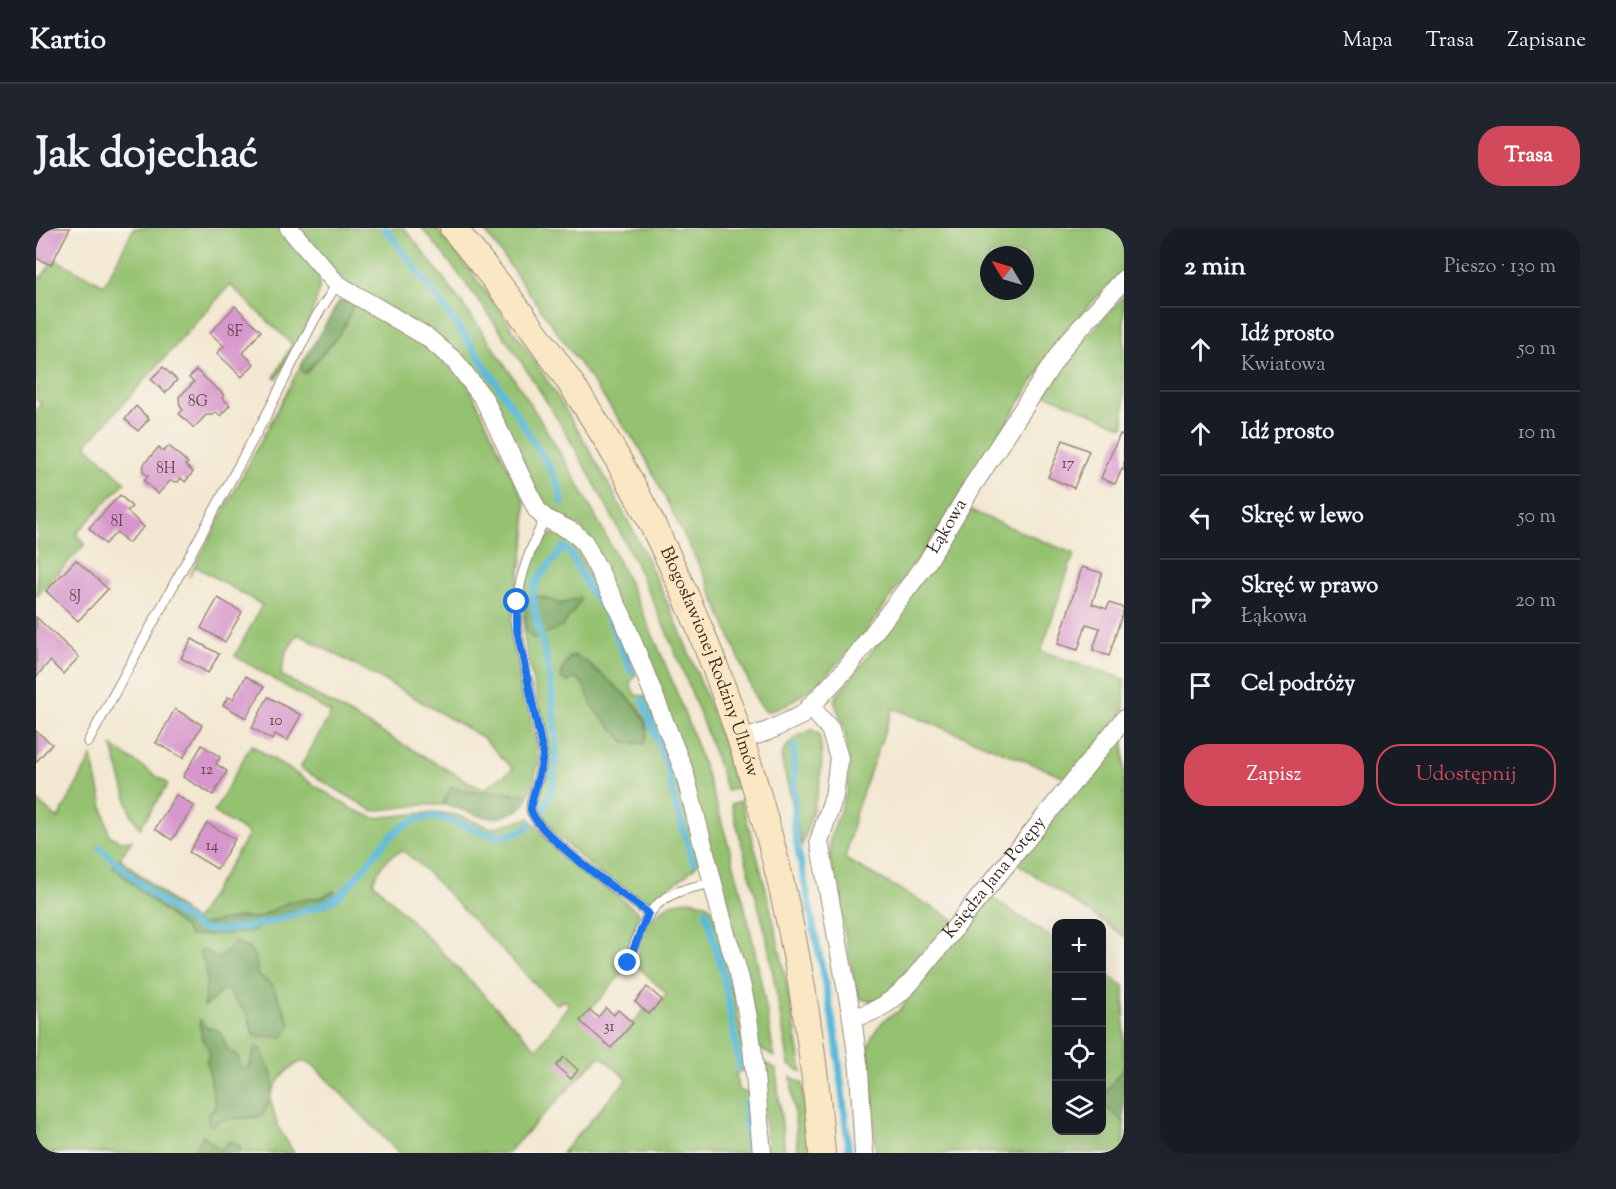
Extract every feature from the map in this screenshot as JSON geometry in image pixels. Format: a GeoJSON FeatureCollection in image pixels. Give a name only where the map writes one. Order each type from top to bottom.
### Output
{"type":"FeatureCollection","features":[{"type":"Feature","properties":{"kind":"main road","name":"Błogosławionej Rodziny Ulmów"},"geometry":{"type":"LineString","coordinates":[[453,228],[530,327],[615,455],[676,574],[718,673],[742,740],[774,853],[793,944],[816,1084],[822,1153]]}},
{"type":"Feature","properties":{"kind":"street"},"geometry":{"type":"LineString","coordinates":[[289,228],[337,284],[427,337],[469,376],[498,425],[536,508],[545,518],[573,532],[584,542],[622,615],[684,771],[727,938],[735,958],[747,1025],[762,1153]]}},
{"type":"Feature","properties":{"kind":"street","name":"Łąkowa"},"geometry":{"type":"LineString","coordinates":[[742,740],[784,724],[810,706],[846,669],[926,564],[973,485],[1065,345],[1124,279]]}},
{"type":"Feature","properties":{"kind":"street"},"geometry":{"type":"LineString","coordinates":[[810,706],[830,729],[839,758],[834,796],[819,841],[852,1018],[859,1070],[864,1153]]}},
{"type":"Feature","properties":{"kind":"street","name":"Księdza Jana Potępy"},"geometry":{"type":"LineString","coordinates":[[852,1018],[875,1012],[895,999],[911,982],[1124,719]]}},
{"type":"Feature","properties":{"kind":"lane"},"geometry":{"type":"LineString","coordinates":[[88,742],[269,410],[314,320],[337,284]]}},
{"type":"Feature","properties":{"kind":"lane"},"geometry":{"type":"LineString","coordinates":[[545,518],[528,557],[516,612],[517,630],[540,736],[543,765],[531,804],[534,818],[554,839],[648,913]]}},
{"type":"Feature","properties":{"kind":"lane"},"geometry":{"type":"LineString","coordinates":[[628,963],[648,913],[660,902],[686,889],[714,883]]}},
{"type":"Feature","properties":{"kind":"green space"},"geometry":{"type":"Polygon","coordinates":[[[134,228],[281,228],[317,272],[320,282],[318,295],[298,341],[277,378],[274,378],[292,344],[230,285],[86,445],[125,482],[76,534],[85,544],[37,596],[36,411],[41,403],[36,400],[36,276],[41,278],[54,259],[104,285],[134,228]]]}},
{"type":"Feature","properties":{"kind":"green space"},"geometry":{"type":"Polygon","coordinates":[[[297,228],[404,228],[474,320],[538,416],[595,515],[645,618],[689,724],[725,832],[753,943],[774,1057],[756,1046],[729,913],[594,545],[581,527],[560,516],[540,497],[492,396],[465,358],[445,342],[347,283],[297,228]]]}},
{"type":"Feature","properties":{"kind":"green space"},"geometry":{"type":"Polygon","coordinates":[[[422,228],[436,228],[507,321],[600,468],[653,571],[677,624],[721,737],[738,788],[727,791],[670,640],[601,495],[561,425],[518,358],[472,292],[422,228]]]}},
{"type":"Feature","properties":{"kind":"green space"},"geometry":{"type":"Polygon","coordinates":[[[483,228],[1124,228],[1124,271],[1087,307],[1048,358],[947,517],[861,639],[818,683],[787,705],[766,712],[756,699],[706,579],[641,450],[483,228]]]}},
{"type":"Feature","properties":{"kind":"green space"},"geometry":{"type":"Polygon","coordinates":[[[1124,296],[1124,427],[1045,394],[1066,361],[1124,296]]]}},
{"type":"Feature","properties":{"kind":"green space"},"geometry":{"type":"Polygon","coordinates":[[[340,300],[354,303],[347,322],[338,336],[304,374],[300,367],[340,300]]]}},
{"type":"Feature","properties":{"kind":"green space"},"geometry":{"type":"Polygon","coordinates":[[[354,303],[426,347],[468,384],[525,503],[526,535],[512,617],[539,763],[529,795],[461,791],[445,799],[443,805],[419,805],[373,811],[300,768],[331,713],[235,656],[262,605],[195,566],[189,577],[300,367],[307,373],[338,336],[354,303]],[[298,634],[286,652],[281,675],[483,790],[513,769],[482,737],[298,634]]]}},
{"type":"Feature","properties":{"kind":"green space"},"geometry":{"type":"Polygon","coordinates":[[[969,510],[1074,554],[1041,651],[1124,679],[1124,711],[1070,779],[893,708],[856,811],[845,859],[955,920],[886,997],[870,1001],[861,999],[856,992],[830,858],[830,839],[848,788],[849,763],[844,728],[834,700],[873,650],[969,510]]]}},
{"type":"Feature","properties":{"kind":"green space"},"geometry":{"type":"Polygon","coordinates":[[[552,534],[560,534],[568,539],[608,603],[636,674],[630,683],[635,695],[647,696],[679,780],[700,862],[650,901],[639,899],[607,879],[571,849],[537,809],[537,795],[546,766],[547,751],[527,657],[522,610],[531,563],[544,540],[552,534]],[[543,597],[525,614],[526,632],[563,626],[580,598],[560,604],[543,597]],[[569,657],[561,678],[567,682],[576,678],[581,681],[619,736],[625,742],[635,744],[645,735],[640,708],[587,662],[569,657]]]}},
{"type":"Feature","properties":{"kind":"green space"},"geometry":{"type":"Polygon","coordinates":[[[537,596],[560,604],[580,598],[581,600],[563,626],[534,639],[526,632],[526,602],[529,597],[537,596]]]}},
{"type":"Feature","properties":{"kind":"green space"},"geometry":{"type":"Polygon","coordinates":[[[573,655],[587,662],[597,673],[602,674],[635,705],[646,724],[647,734],[644,744],[625,742],[594,709],[583,684],[576,678],[567,682],[561,678],[564,666],[573,655]]]}},
{"type":"Feature","properties":{"kind":"green space"},"geometry":{"type":"Polygon","coordinates":[[[812,730],[819,734],[822,762],[815,804],[802,845],[781,757],[793,740],[812,730]]]}},
{"type":"Feature","properties":{"kind":"green space"},"geometry":{"type":"Polygon","coordinates":[[[1124,730],[1124,936],[1106,924],[1106,919],[1099,919],[1014,861],[1124,730]]]}},
{"type":"Feature","properties":{"kind":"green space"},"geometry":{"type":"Polygon","coordinates":[[[251,745],[352,809],[374,818],[435,812],[457,815],[492,828],[529,818],[554,845],[639,913],[625,962],[625,970],[590,1010],[611,1048],[644,1010],[649,1014],[667,994],[633,962],[652,919],[667,906],[684,901],[703,903],[712,908],[730,966],[746,1065],[743,1071],[736,1074],[738,1090],[748,1093],[756,1153],[562,1153],[627,1079],[602,1057],[598,1058],[507,1153],[399,1153],[312,1064],[303,1061],[292,1067],[281,1078],[272,1093],[272,1075],[264,1062],[252,1061],[245,1070],[241,1068],[233,1053],[228,1051],[219,1032],[216,1029],[207,1028],[200,1020],[199,1027],[210,1053],[207,1060],[215,1102],[215,1107],[208,1113],[220,1120],[258,1117],[265,1111],[270,1098],[278,1127],[294,1153],[240,1153],[240,1150],[220,1150],[203,1135],[193,1153],[36,1153],[36,800],[58,819],[92,756],[109,835],[119,841],[132,840],[114,867],[185,929],[190,936],[250,932],[290,911],[323,908],[338,900],[334,892],[322,897],[289,903],[258,918],[243,917],[200,925],[195,921],[249,834],[214,812],[251,745]],[[403,851],[385,862],[373,882],[537,1049],[569,1004],[564,1000],[557,1004],[542,991],[418,863],[403,851]],[[235,942],[219,959],[203,949],[199,952],[208,977],[204,1003],[206,1006],[223,990],[228,990],[247,1014],[253,1034],[261,1038],[273,1039],[287,1014],[267,981],[256,975],[249,949],[235,942]]]}},
{"type":"Feature","properties":{"kind":"green space"},"geometry":{"type":"Polygon","coordinates":[[[112,746],[168,784],[140,828],[131,814],[112,746]]]}},
{"type":"Feature","properties":{"kind":"green space"},"geometry":{"type":"Polygon","coordinates":[[[451,787],[471,793],[529,795],[524,805],[516,811],[491,818],[443,805],[451,787]]]}},
{"type":"Feature","properties":{"kind":"green space"},"geometry":{"type":"Polygon","coordinates":[[[741,801],[777,935],[802,1072],[789,1065],[766,934],[731,804],[741,801]]]}},
{"type":"Feature","properties":{"kind":"green space"},"geometry":{"type":"Polygon","coordinates":[[[120,858],[200,925],[243,917],[258,918],[289,902],[322,897],[334,891],[338,900],[323,908],[290,911],[250,932],[189,936],[185,929],[113,867],[120,858]]]}},
{"type":"Feature","properties":{"kind":"green space"},"geometry":{"type":"Polygon","coordinates":[[[988,895],[1052,938],[1052,1135],[1106,1135],[1106,1107],[1124,1122],[1124,1153],[876,1153],[868,1048],[883,1021],[899,1011],[988,895]]]}},
{"type":"Feature","properties":{"kind":"green space"},"geometry":{"type":"Polygon","coordinates":[[[235,942],[250,950],[257,963],[257,975],[272,985],[291,1025],[283,1037],[255,1036],[247,1014],[227,990],[223,990],[204,1006],[207,972],[199,951],[203,949],[219,959],[235,942]]]}},
{"type":"Feature","properties":{"kind":"green space"},"geometry":{"type":"Polygon","coordinates":[[[1106,974],[1124,986],[1124,1067],[1106,1092],[1106,974]]]}},
{"type":"Feature","properties":{"kind":"green space"},"geometry":{"type":"Polygon","coordinates":[[[200,1020],[207,1028],[216,1029],[219,1032],[228,1051],[238,1056],[242,1069],[249,1068],[255,1048],[262,1049],[271,1072],[273,1086],[269,1102],[260,1116],[220,1120],[212,1126],[209,1124],[207,1117],[215,1107],[215,1102],[207,1060],[210,1053],[202,1037],[200,1020]]]}},
{"type":"Feature","properties":{"kind":"green space"},"geometry":{"type":"Polygon","coordinates":[[[758,1059],[776,1069],[785,1153],[768,1153],[758,1059]]]}},
{"type":"Feature","properties":{"kind":"green space"},"geometry":{"type":"Polygon","coordinates":[[[1124,1067],[1124,1122],[1106,1107],[1106,1092],[1124,1067]]]}},
{"type":"Feature","properties":{"kind":"green space"},"geometry":{"type":"Polygon","coordinates":[[[791,1077],[803,1084],[810,1153],[798,1153],[791,1077]]]}},
{"type":"Feature","properties":{"kind":"green space"},"geometry":{"type":"Polygon","coordinates":[[[203,1135],[220,1150],[230,1141],[240,1146],[240,1153],[193,1153],[203,1135]]]}},
{"type":"Feature","properties":{"kind":"building"},"geometry":{"type":"Polygon","coordinates":[[[40,228],[70,228],[51,265],[36,258],[36,236],[40,228]]]}},
{"type":"Feature","properties":{"kind":"building"},"geometry":{"type":"Polygon","coordinates":[[[235,306],[261,331],[243,353],[254,364],[242,377],[217,353],[224,346],[210,333],[235,306]]]}},
{"type":"Feature","properties":{"kind":"building"},"geometry":{"type":"Polygon","coordinates":[[[163,367],[177,380],[165,393],[151,379],[163,367]]]}},
{"type":"Feature","properties":{"kind":"building"},"geometry":{"type":"Polygon","coordinates":[[[196,370],[224,395],[222,398],[230,405],[220,416],[216,412],[213,415],[206,415],[194,428],[179,414],[183,410],[179,397],[194,382],[189,378],[196,370]]]}},
{"type":"Feature","properties":{"kind":"building"},"geometry":{"type":"Polygon","coordinates":[[[136,406],[149,419],[138,431],[125,419],[136,406]]]}},
{"type":"Feature","properties":{"kind":"building"},"geometry":{"type":"Polygon","coordinates":[[[1120,434],[1124,436],[1124,470],[1122,469],[1115,484],[1101,478],[1120,434]]]}},
{"type":"Feature","properties":{"kind":"building"},"geometry":{"type":"Polygon","coordinates":[[[1063,440],[1089,451],[1074,488],[1048,477],[1063,440]]]}},
{"type":"Feature","properties":{"kind":"building"},"geometry":{"type":"Polygon","coordinates":[[[169,446],[188,463],[185,465],[193,472],[185,482],[181,478],[178,482],[170,481],[158,494],[144,481],[148,476],[143,472],[144,464],[159,447],[163,452],[169,446]]]}},
{"type":"Feature","properties":{"kind":"building"},"geometry":{"type":"Polygon","coordinates":[[[120,495],[132,507],[127,511],[144,527],[128,543],[117,532],[105,544],[89,528],[120,495]]]}},
{"type":"Feature","properties":{"kind":"building"},"geometry":{"type":"Polygon","coordinates":[[[76,560],[108,589],[78,621],[46,591],[76,560]]]}},
{"type":"Feature","properties":{"kind":"building"},"geometry":{"type":"Polygon","coordinates":[[[1082,567],[1102,573],[1092,604],[1107,609],[1109,603],[1124,608],[1109,656],[1093,650],[1100,628],[1086,624],[1078,650],[1058,644],[1082,567]]]}},
{"type":"Feature","properties":{"kind":"building"},"geometry":{"type":"Polygon","coordinates":[[[218,598],[242,612],[225,642],[201,628],[218,598]]]}},
{"type":"Feature","properties":{"kind":"building"},"geometry":{"type":"Polygon","coordinates":[[[36,617],[79,657],[63,674],[50,661],[36,677],[36,617]]]}},
{"type":"Feature","properties":{"kind":"building"},"geometry":{"type":"Polygon","coordinates":[[[192,639],[219,654],[208,673],[181,658],[192,639]]]}},
{"type":"Feature","properties":{"kind":"building"},"geometry":{"type":"Polygon","coordinates":[[[246,676],[264,687],[246,718],[223,705],[228,697],[233,699],[246,676]]]}},
{"type":"Feature","properties":{"kind":"building"},"geometry":{"type":"Polygon","coordinates":[[[268,697],[301,715],[287,741],[275,734],[272,740],[252,728],[268,697]]]}},
{"type":"Feature","properties":{"kind":"building"},"geometry":{"type":"Polygon","coordinates":[[[175,709],[202,725],[183,758],[156,743],[175,709]]]}},
{"type":"Feature","properties":{"kind":"building"},"geometry":{"type":"Polygon","coordinates":[[[36,731],[52,744],[36,762],[36,731]]]}},
{"type":"Feature","properties":{"kind":"building"},"geometry":{"type":"Polygon","coordinates":[[[202,745],[220,757],[216,764],[227,771],[213,795],[183,777],[202,745]]]}},
{"type":"Feature","properties":{"kind":"building"},"geometry":{"type":"Polygon","coordinates":[[[176,795],[194,806],[172,840],[155,829],[176,795]]]}},
{"type":"Feature","properties":{"kind":"building"},"geometry":{"type":"Polygon","coordinates":[[[207,823],[235,839],[217,869],[189,852],[207,823]]]}},
{"type":"Feature","properties":{"kind":"building"},"geometry":{"type":"Polygon","coordinates":[[[647,987],[662,1000],[649,1014],[635,1002],[647,987]]]}},
{"type":"Feature","properties":{"kind":"building"},"geometry":{"type":"Polygon","coordinates":[[[606,1008],[614,1015],[618,1010],[633,1023],[611,1048],[580,1021],[590,1010],[598,1017],[606,1008]]]}},
{"type":"Feature","properties":{"kind":"building"},"geometry":{"type":"Polygon","coordinates":[[[564,1057],[578,1070],[571,1079],[556,1066],[564,1057]]]}},
{"type":"Feature","properties":{"kind":"waterway"},"geometry":{"type":"LineString","coordinates":[[385,228],[479,356],[550,468],[558,484],[562,502]]}},
{"type":"Feature","properties":{"kind":"waterway"},"geometry":{"type":"LineString","coordinates":[[542,811],[554,777],[556,733],[548,669],[533,596],[539,578],[563,547],[570,553],[591,592],[606,612],[631,671]]}},
{"type":"Feature","properties":{"kind":"waterway"},"geometry":{"type":"LineString","coordinates":[[643,700],[668,769],[675,803],[693,862]]}},
{"type":"Feature","properties":{"kind":"waterway"},"geometry":{"type":"LineString","coordinates":[[794,746],[794,830],[836,1037],[849,1153]]}},
{"type":"Feature","properties":{"kind":"waterway"},"geometry":{"type":"LineString","coordinates":[[100,848],[152,894],[194,925],[209,930],[220,930],[270,922],[332,901],[351,883],[393,834],[413,821],[429,817],[444,819],[501,836],[515,834],[530,825]]}},
{"type":"Feature","properties":{"kind":"waterway"},"geometry":{"type":"LineString","coordinates":[[706,911],[723,973],[740,1068]]}},
{"type":"Feature","properties":{"kind":"waterway"},"geometry":{"type":"LineString","coordinates":[[745,1103],[748,1153]]}},
{"type":"Feature","properties":{"kind":"route"},"geometry":{"type":"LineString","coordinates":[[517,602],[517,630],[543,753],[542,772],[531,804],[531,811],[534,818],[554,839],[648,913],[642,922],[628,963]]}}]}
